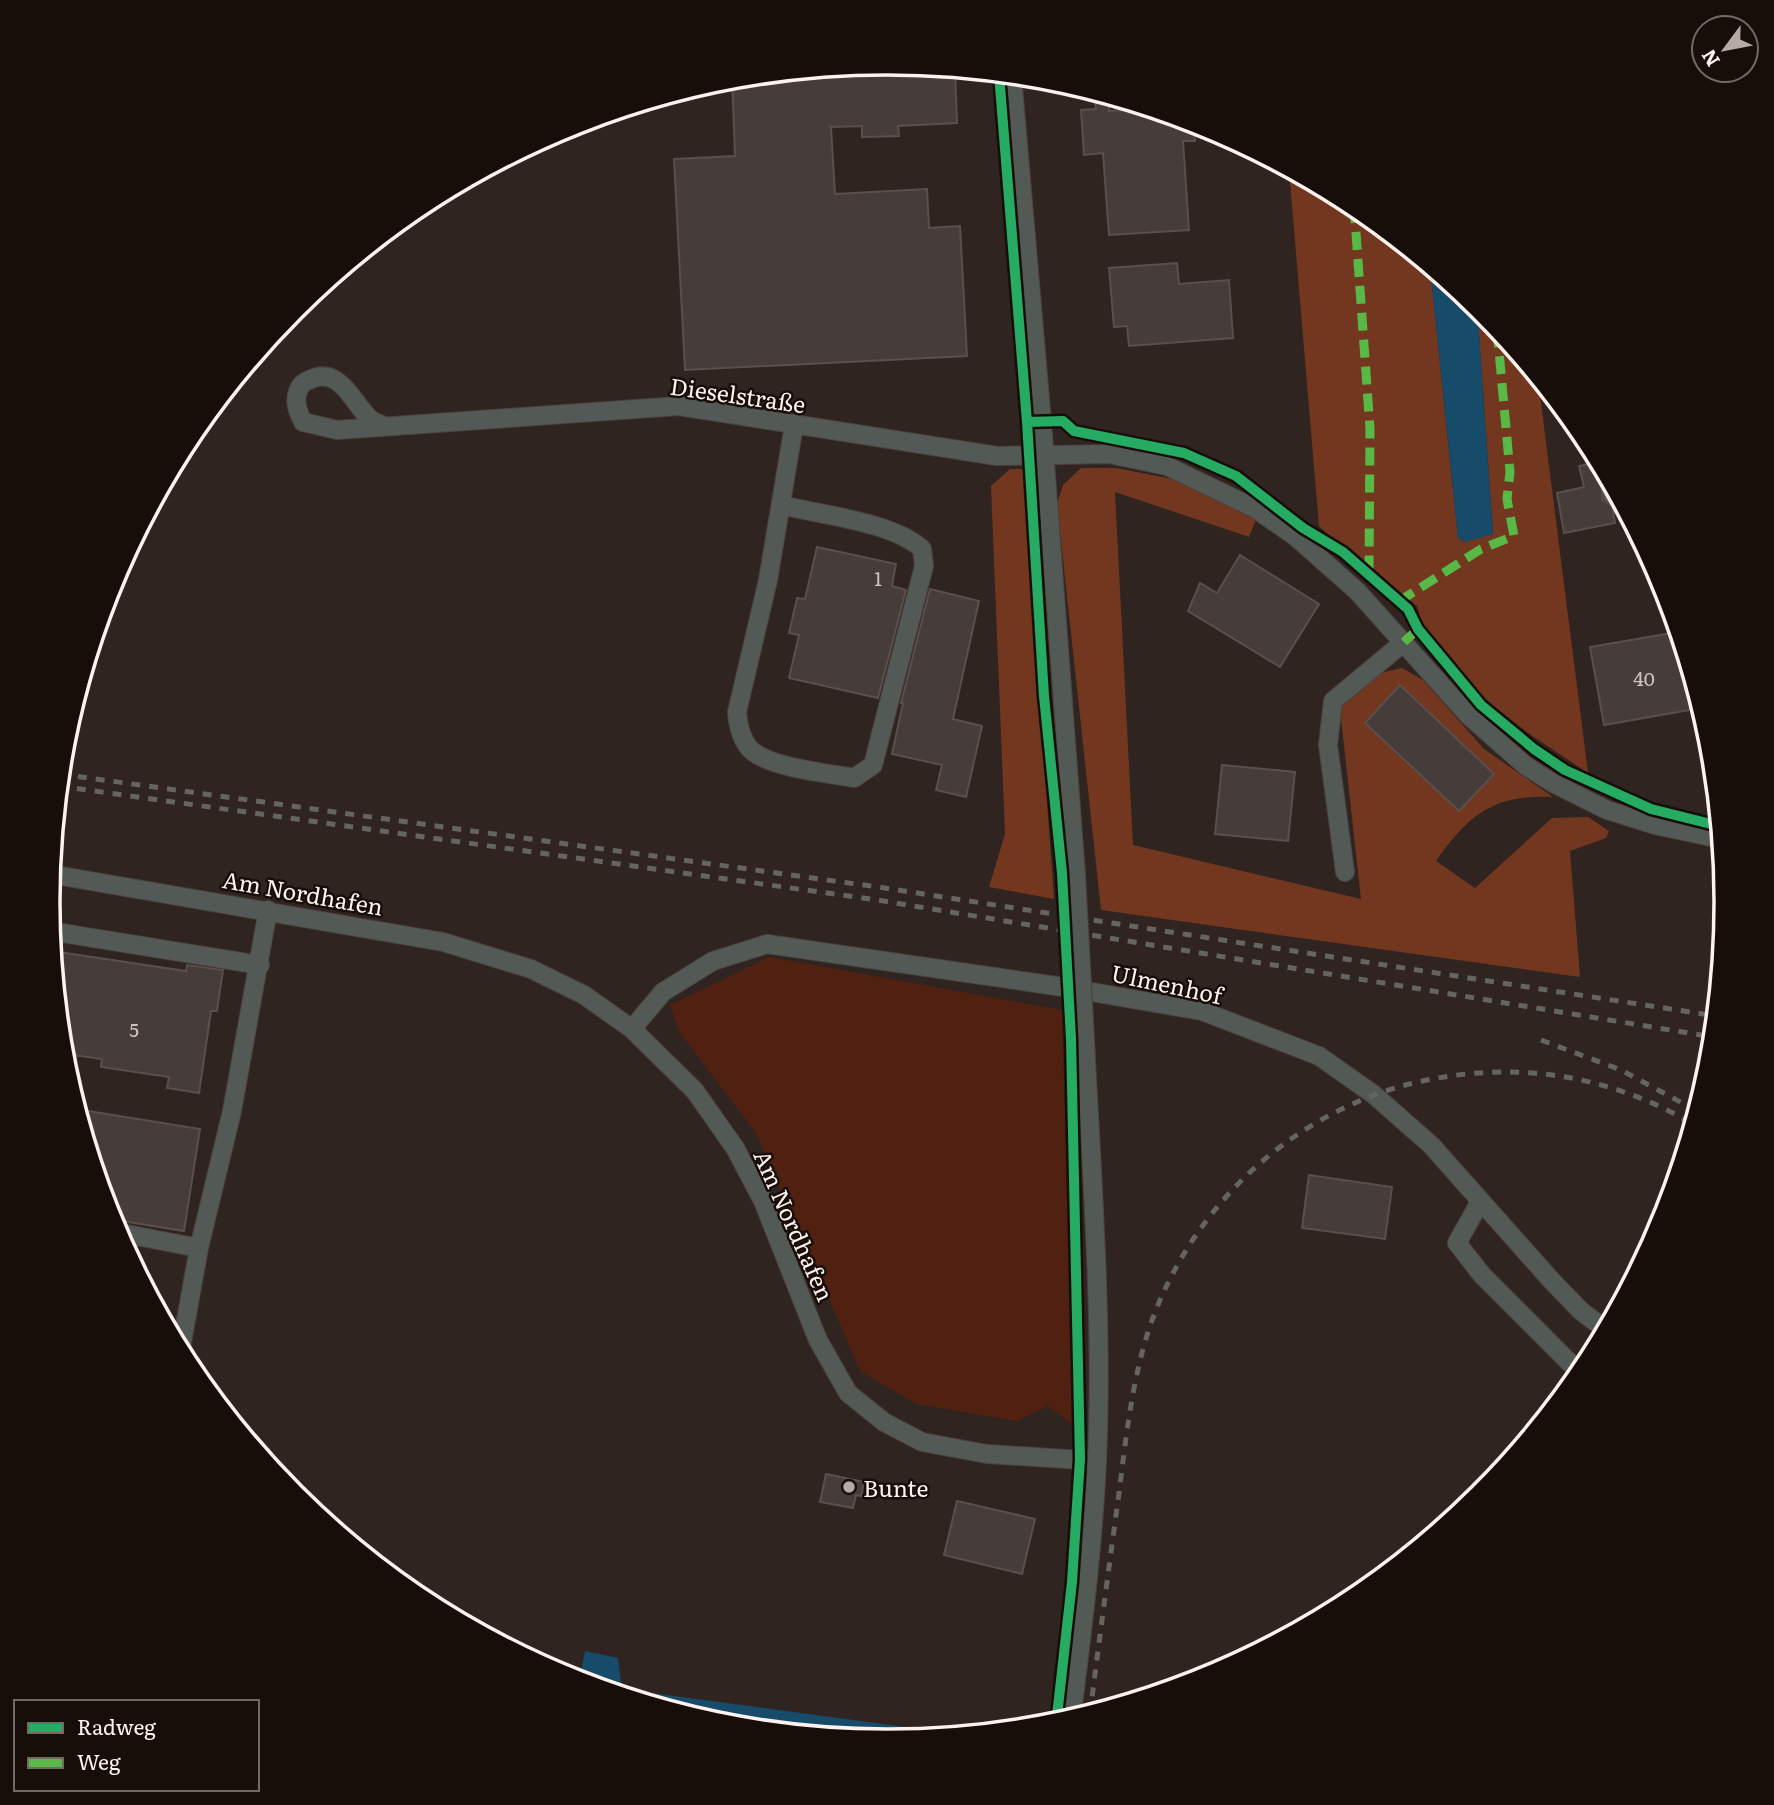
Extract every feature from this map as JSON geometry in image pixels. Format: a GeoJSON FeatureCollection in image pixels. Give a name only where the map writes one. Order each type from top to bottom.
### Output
{"type":"FeatureCollection","features":[{"type":"Feature","properties":{"kind":"street"},"geometry":{"type":"LineString","coordinates":[[1013,85],[1045,454],[1076,875],[1099,1323],[1097,1461],[1085,1608],[1072,1708]]}},
{"type":"Feature","properties":{"kind":"street","name":"Dieselstraße"},"geometry":{"type":"LineString","coordinates":[[382,425],[368,419],[337,380],[324,376],[314,377],[302,383],[298,391],[296,407],[303,422],[337,430],[679,406],[996,456],[1109,454],[1167,466],[1225,492],[1296,537],[1357,591],[1476,723],[1526,766],[1553,783],[1619,814],[1654,825],[1712,837]]}},
{"type":"Feature","properties":{"kind":"street"},"geometry":{"type":"LineString","coordinates":[[781,505],[885,530],[911,539],[922,549],[924,566],[873,765],[854,778],[772,761],[750,749],[738,728],[737,712],[768,580],[794,425]]}},
{"type":"Feature","properties":{"kind":"street"},"geometry":{"type":"LineString","coordinates":[[1345,872],[1328,745],[1333,701],[1404,642]]}},
{"type":"Feature","properties":{"kind":"street","name":"Am Nordhafen"},"geometry":{"type":"LineString","coordinates":[[60,876],[443,942],[531,969],[584,995],[632,1029],[695,1091],[735,1148],[763,1201],[818,1340],[848,1393],[884,1422],[922,1442],[987,1454],[1097,1461]]}},
{"type":"Feature","properties":{"kind":"street"},"geometry":{"type":"LineString","coordinates":[[183,1337],[199,1248],[232,1111],[268,910]]}},
{"type":"Feature","properties":{"kind":"street"},"geometry":{"type":"LineString","coordinates":[[61,934],[260,965]]}},
{"type":"Feature","properties":{"kind":"street","name":"Ulmenhof"},"geometry":{"type":"LineString","coordinates":[[632,1029],[663,992],[713,961],[767,944],[1063,987],[1202,1012],[1319,1056],[1373,1094],[1431,1144],[1573,1303],[1599,1324]]}},
{"type":"Feature","properties":{"kind":"street"},"geometry":{"type":"LineString","coordinates":[[1480,1202],[1457,1243],[1482,1275],[1572,1365]]}},
{"type":"Feature","properties":{"kind":"street"},"geometry":{"type":"LineString","coordinates":[[130,1235],[199,1248]]}},
{"type":"Feature","properties":{"kind":"shaded area"},"geometry":{"type":"Polygon","coordinates":[[[1290,180],[1347,214],[1431,279],[1458,538],[1465,542],[1493,533],[1478,324],[1540,395],[1588,773],[1531,735],[1480,696],[1424,629],[1417,606],[1362,566],[1319,526],[1290,180]]]}},
{"type":"Feature","properties":{"kind":"shaded area"},"geometry":{"type":"Polygon","coordinates":[[[1081,468],[1116,468],[1178,480],[1256,520],[1249,537],[1115,492],[1133,845],[1361,899],[1339,700],[1380,673],[1402,668],[1423,680],[1484,749],[1553,797],[1514,799],[1485,810],[1460,831],[1436,861],[1475,888],[1552,818],[1588,817],[1609,831],[1606,838],[1570,851],[1580,977],[1101,910],[1057,504],[1063,485],[1081,468]]]}},
{"type":"Feature","properties":{"kind":"shaded area"},"geometry":{"type":"Polygon","coordinates":[[[1010,469],[1023,469],[1054,899],[989,887],[1005,834],[991,486],[1010,469]]]}},
{"type":"Feature","properties":{"kind":"shaded area"},"geometry":{"type":"Polygon","coordinates":[[[769,957],[1062,1010],[1073,1425],[1048,1406],[1017,1421],[917,1404],[861,1372],[756,1133],[680,1033],[670,1005],[769,957]]]}},
{"type":"Feature","properties":{"kind":"water"},"geometry":{"type":"Polygon","coordinates":[[[1431,279],[1478,324],[1493,534],[1465,542],[1458,538],[1431,279]]]}},
{"type":"Feature","properties":{"kind":"water"},"geometry":{"type":"Polygon","coordinates":[[[585,1651],[618,1658],[622,1686],[621,1686],[581,1671],[585,1651]]]}},
{"type":"Feature","properties":{"kind":"water"},"geometry":{"type":"Polygon","coordinates":[[[638,1691],[919,1729],[833,1728],[779,1723],[726,1714],[638,1691]]]}},
{"type":"Feature","properties":{"kind":"building"},"geometry":{"type":"Polygon","coordinates":[[[887,75],[955,78],[957,123],[898,126],[899,136],[862,137],[862,126],[831,127],[835,194],[927,189],[929,228],[960,226],[967,356],[685,370],[674,159],[735,156],[732,90],[833,77],[887,75]]]}},
{"type":"Feature","properties":{"kind":"building"},"geometry":{"type":"Polygon","coordinates":[[[1095,102],[1109,105],[1109,111],[1124,110],[1194,134],[1195,141],[1183,141],[1189,230],[1109,235],[1103,153],[1084,155],[1081,110],[1096,109],[1095,102]]]}},
{"type":"Feature","properties":{"kind":"building"},"geometry":{"type":"Polygon","coordinates":[[[1177,263],[1179,284],[1229,280],[1233,338],[1129,346],[1127,326],[1114,327],[1109,268],[1177,263]]]}},
{"type":"Feature","properties":{"kind":"building"},"geometry":{"type":"Polygon","coordinates":[[[1588,464],[1604,489],[1602,500],[1612,506],[1615,523],[1564,533],[1557,493],[1584,487],[1579,466],[1588,464]]]}},
{"type":"Feature","properties":{"kind":"building"},"geometry":{"type":"Polygon","coordinates":[[[817,547],[896,564],[892,586],[906,590],[878,698],[789,678],[799,635],[789,633],[797,598],[805,599],[817,547]]]}},
{"type":"Feature","properties":{"kind":"building"},"geometry":{"type":"Polygon","coordinates":[[[1240,555],[1319,604],[1280,667],[1188,611],[1200,583],[1217,593],[1240,555]]]}},
{"type":"Feature","properties":{"kind":"building"},"geometry":{"type":"Polygon","coordinates":[[[930,589],[979,601],[953,719],[982,726],[966,797],[936,790],[942,765],[892,754],[901,703],[930,589]]]}},
{"type":"Feature","properties":{"kind":"building"},"geometry":{"type":"Polygon","coordinates":[[[1670,633],[1691,710],[1604,725],[1590,647],[1670,633]]]}},
{"type":"Feature","properties":{"kind":"building"},"geometry":{"type":"Polygon","coordinates":[[[1400,685],[1494,774],[1459,811],[1365,723],[1400,685]]]}},
{"type":"Feature","properties":{"kind":"building"},"geometry":{"type":"Polygon","coordinates":[[[1222,765],[1295,772],[1288,841],[1215,834],[1222,765]]]}},
{"type":"Feature","properties":{"kind":"building"},"geometry":{"type":"Polygon","coordinates":[[[61,952],[186,971],[187,965],[223,970],[217,1011],[211,1011],[199,1093],[167,1088],[169,1077],[101,1067],[102,1059],[74,1055],[61,952]]]}},
{"type":"Feature","properties":{"kind":"building"},"geometry":{"type":"Polygon","coordinates":[[[86,1111],[200,1129],[184,1231],[123,1221],[103,1168],[86,1111]]]}},
{"type":"Feature","properties":{"kind":"building"},"geometry":{"type":"Polygon","coordinates":[[[1309,1175],[1392,1187],[1385,1239],[1302,1228],[1309,1175]]]}},
{"type":"Feature","properties":{"kind":"building"},"geometry":{"type":"Polygon","coordinates":[[[826,1474],[864,1482],[861,1496],[856,1495],[853,1508],[820,1502],[826,1474]]]}},
{"type":"Feature","properties":{"kind":"building"},"geometry":{"type":"Polygon","coordinates":[[[957,1501],[1035,1519],[1022,1574],[944,1555],[957,1501]]]}},
{"type":"Feature","properties":{"kind":"railway"},"geometry":{"type":"LineString","coordinates":[[70,775],[878,887],[1706,1015]]}},
{"type":"Feature","properties":{"kind":"railway"},"geometry":{"type":"LineString","coordinates":[[68,787],[877,900],[1703,1035]]}},
{"type":"Feature","properties":{"kind":"railway"},"geometry":{"type":"LineString","coordinates":[[1541,1040],[1621,1070],[1689,1106]]}},
{"type":"Feature","properties":{"kind":"railway"},"geometry":{"type":"LineString","coordinates":[[1091,1704],[1127,1430],[1134,1388],[1150,1326],[1169,1281],[1193,1239],[1223,1201],[1257,1166],[1294,1137],[1336,1112],[1380,1093],[1462,1074],[1497,1072],[1565,1077],[1630,1094],[1685,1120]]}},
{"type":"Feature","properties":{"kind":"marked path"},"geometry":{"type":"LineString","coordinates":[[1355,220],[1370,429],[1369,575]]}},
{"type":"Feature","properties":{"kind":"marked path"},"geometry":{"type":"LineString","coordinates":[[1398,602],[1481,549],[1514,536],[1507,499],[1510,472],[1499,346]]}},
{"type":"Feature","properties":{"kind":"marked path"},"geometry":{"type":"LineString","coordinates":[[1404,642],[1418,629]]}},
{"type":"Feature","properties":{"kind":"cycle path"},"geometry":{"type":"LineString","coordinates":[[1000,83],[1027,422],[1044,696],[1062,873],[1071,1039],[1080,1459],[1072,1582],[1057,1712]]}},
{"type":"Feature","properties":{"kind":"cycle path"},"geometry":{"type":"LineString","coordinates":[[1027,422],[1063,421],[1074,431],[1184,453],[1236,476],[1303,528],[1343,552],[1408,609],[1418,629],[1481,705],[1534,749],[1565,770],[1651,809],[1710,824]]}},
{"type":"Feature","properties":{"kind":"place","name":"Bunte"},"geometry":{"type":"Point","coordinates":[849,1487]}}]}
